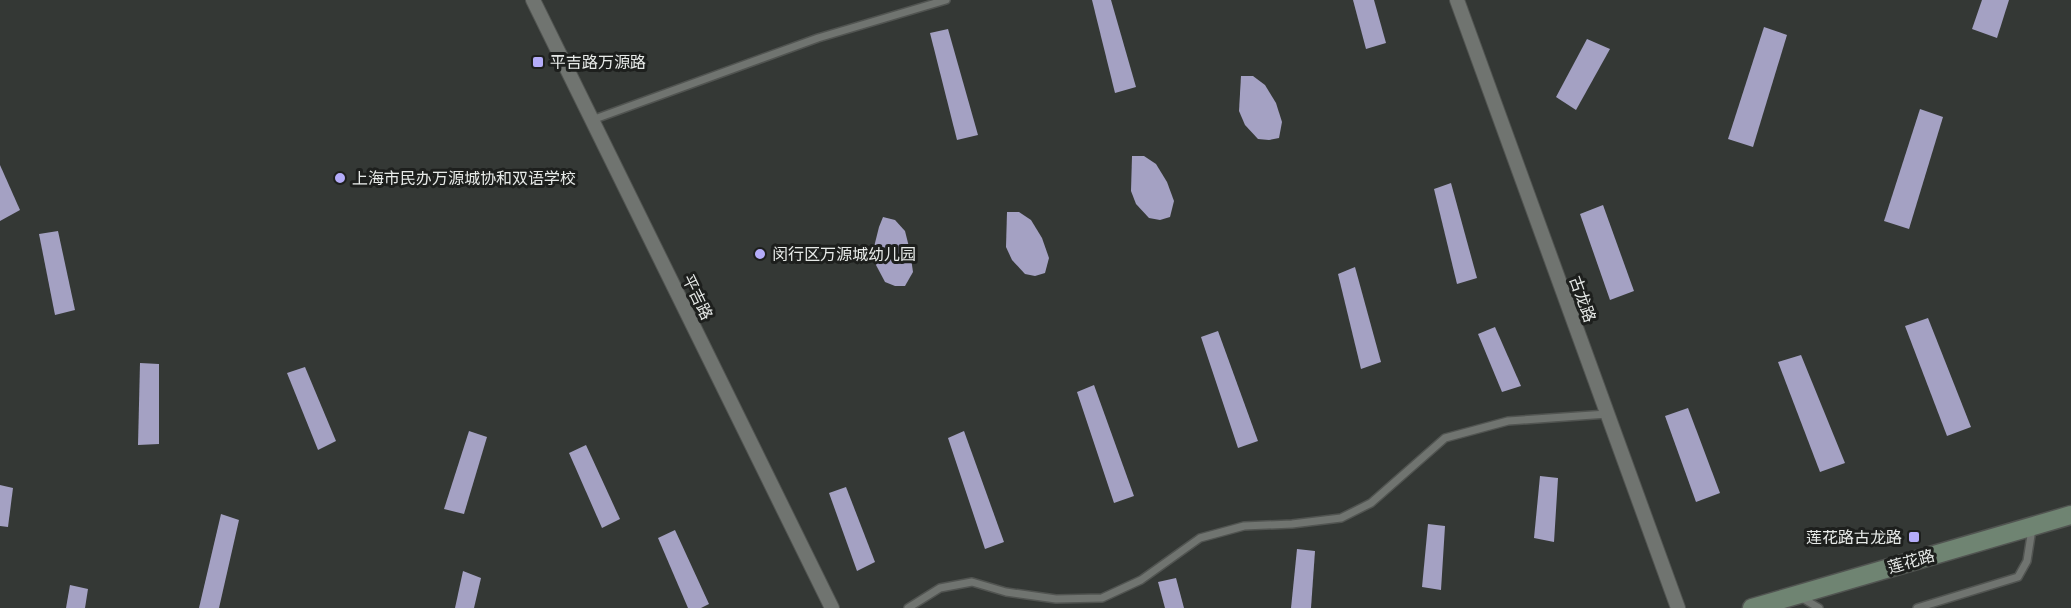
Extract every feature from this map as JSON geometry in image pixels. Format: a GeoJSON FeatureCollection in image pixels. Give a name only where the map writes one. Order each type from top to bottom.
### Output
{"type":"FeatureCollection","features":[{"type":"Feature","properties":{"kind":"main road","name":"莲花路"},"geometry":{"type":"LineString","coordinates":[[1752,608],[2071,515]]}},
{"type":"Feature","properties":{"kind":"street","name":"平吉路"},"geometry":{"type":"LineString","coordinates":[[533,0],[832,608]]}},
{"type":"Feature","properties":{"kind":"street","name":"古龙路"},"geometry":{"type":"LineString","coordinates":[[1457,0],[1678,608]]}},
{"type":"Feature","properties":{"kind":"lane"},"geometry":{"type":"LineString","coordinates":[[592,120],[818,38],[946,0]]}},
{"type":"Feature","properties":{"kind":"lane"},"geometry":{"type":"LineString","coordinates":[[908,608],[940,588],[972,582],[1006,592],[1056,599],[1102,598],[1141,580],[1200,538],[1244,526],[1292,524],[1341,518],[1371,503],[1445,438],[1508,422],[1607,414]]}},
{"type":"Feature","properties":{"kind":"lane"},"geometry":{"type":"LineString","coordinates":[[1917,608],[2018,577],[2026,561],[2033,526]]}},
{"type":"Feature","properties":{"kind":"lane"},"geometry":{"type":"LineString","coordinates":[[1797,595],[1819,608]]}},
{"type":"Feature","properties":{"kind":"building"},"geometry":{"type":"Polygon","coordinates":[[[1092,0],[1111,0],[1136,87],[1115,93],[1092,0]]]}},
{"type":"Feature","properties":{"kind":"building"},"geometry":{"type":"Polygon","coordinates":[[[1353,0],[1374,0],[1386,43],[1366,49],[1353,0]]]}},
{"type":"Feature","properties":{"kind":"building"},"geometry":{"type":"Polygon","coordinates":[[[1982,0],[2009,0],[1997,38],[1972,29],[1982,0]]]}},
{"type":"Feature","properties":{"kind":"building"},"geometry":{"type":"Polygon","coordinates":[[[1764,27],[1787,35],[1753,147],[1728,139],[1764,27]]]}},
{"type":"Feature","properties":{"kind":"building"},"geometry":{"type":"Polygon","coordinates":[[[948,29],[978,135],[957,140],[930,33],[948,29]]]}},
{"type":"Feature","properties":{"kind":"building"},"geometry":{"type":"Polygon","coordinates":[[[1587,39],[1610,49],[1576,110],[1556,97],[1587,39]]]}},
{"type":"Feature","properties":{"kind":"building"},"geometry":{"type":"Polygon","coordinates":[[[1241,76],[1253,76],[1265,85],[1276,103],[1282,122],[1279,138],[1258,139],[1245,125],[1239,111],[1241,76]]]}},
{"type":"Feature","properties":{"kind":"building"},"geometry":{"type":"Polygon","coordinates":[[[1920,109],[1943,117],[1909,229],[1884,221],[1920,109]]]}},
{"type":"Feature","properties":{"kind":"building"},"geometry":{"type":"Polygon","coordinates":[[[1132,156],[1144,156],[1156,164],[1167,182],[1174,201],[1170,217],[1160,220],[1149,218],[1136,204],[1131,191],[1132,156]]]}},
{"type":"Feature","properties":{"kind":"building"},"geometry":{"type":"Polygon","coordinates":[[[0,165],[20,210],[0,221],[0,165]]]}},
{"type":"Feature","properties":{"kind":"building"},"geometry":{"type":"Polygon","coordinates":[[[1451,183],[1477,278],[1457,284],[1434,189],[1451,183]]]}},
{"type":"Feature","properties":{"kind":"building"},"geometry":{"type":"Polygon","coordinates":[[[1603,205],[1634,291],[1610,300],[1580,214],[1603,205]]]}},
{"type":"Feature","properties":{"kind":"building"},"geometry":{"type":"Polygon","coordinates":[[[1007,212],[1019,212],[1031,220],[1042,238],[1049,258],[1045,273],[1035,276],[1025,274],[1012,260],[1006,247],[1007,212]]]}},
{"type":"Feature","properties":{"kind":"building"},"geometry":{"type":"Polygon","coordinates":[[[883,217],[895,220],[905,231],[913,272],[905,286],[895,286],[885,282],[876,265],[873,251],[883,217]]]}},
{"type":"Feature","properties":{"kind":"building"},"geometry":{"type":"Polygon","coordinates":[[[58,231],[75,310],[55,315],[39,234],[58,231]]]}},
{"type":"Feature","properties":{"kind":"building"},"geometry":{"type":"Polygon","coordinates":[[[1355,267],[1381,362],[1361,369],[1338,274],[1355,267]]]}},
{"type":"Feature","properties":{"kind":"building"},"geometry":{"type":"Polygon","coordinates":[[[1928,318],[1971,427],[1947,436],[1905,326],[1928,318]]]}},
{"type":"Feature","properties":{"kind":"building"},"geometry":{"type":"Polygon","coordinates":[[[1495,327],[1521,386],[1502,392],[1478,334],[1495,327]]]}},
{"type":"Feature","properties":{"kind":"building"},"geometry":{"type":"Polygon","coordinates":[[[1218,331],[1258,441],[1238,448],[1201,337],[1218,331]]]}},
{"type":"Feature","properties":{"kind":"building"},"geometry":{"type":"Polygon","coordinates":[[[1801,355],[1845,463],[1820,472],[1778,362],[1801,355]]]}},
{"type":"Feature","properties":{"kind":"building"},"geometry":{"type":"Polygon","coordinates":[[[140,363],[159,364],[159,444],[138,445],[140,363]]]}},
{"type":"Feature","properties":{"kind":"building"},"geometry":{"type":"Polygon","coordinates":[[[305,367],[336,441],[318,450],[287,373],[305,367]]]}},
{"type":"Feature","properties":{"kind":"building"},"geometry":{"type":"Polygon","coordinates":[[[1094,385],[1134,496],[1114,503],[1077,392],[1094,385]]]}},
{"type":"Feature","properties":{"kind":"building"},"geometry":{"type":"Polygon","coordinates":[[[1688,408],[1720,493],[1696,502],[1665,416],[1688,408]]]}},
{"type":"Feature","properties":{"kind":"building"},"geometry":{"type":"Polygon","coordinates":[[[469,431],[487,437],[464,514],[444,509],[469,431]]]}},
{"type":"Feature","properties":{"kind":"building"},"geometry":{"type":"Polygon","coordinates":[[[964,431],[1004,542],[985,549],[948,438],[964,431]]]}},
{"type":"Feature","properties":{"kind":"building"},"geometry":{"type":"Polygon","coordinates":[[[586,445],[620,519],[602,528],[569,453],[586,445]]]}},
{"type":"Feature","properties":{"kind":"building"},"geometry":{"type":"Polygon","coordinates":[[[1540,476],[1558,478],[1554,542],[1534,538],[1540,476]]]}},
{"type":"Feature","properties":{"kind":"building"},"geometry":{"type":"Polygon","coordinates":[[[0,485],[13,488],[8,527],[0,526],[0,485]]]}},
{"type":"Feature","properties":{"kind":"building"},"geometry":{"type":"Polygon","coordinates":[[[846,487],[875,562],[857,571],[829,493],[846,487]]]}},
{"type":"Feature","properties":{"kind":"building"},"geometry":{"type":"Polygon","coordinates":[[[221,514],[239,520],[219,608],[199,608],[221,514]]]}},
{"type":"Feature","properties":{"kind":"building"},"geometry":{"type":"Polygon","coordinates":[[[1428,524],[1445,526],[1441,590],[1422,587],[1428,524]]]}},
{"type":"Feature","properties":{"kind":"building"},"geometry":{"type":"Polygon","coordinates":[[[675,530],[709,604],[701,608],[688,608],[658,538],[675,530]]]}},
{"type":"Feature","properties":{"kind":"building"},"geometry":{"type":"Polygon","coordinates":[[[1297,549],[1315,551],[1311,608],[1291,608],[1297,549]]]}},
{"type":"Feature","properties":{"kind":"building"},"geometry":{"type":"Polygon","coordinates":[[[463,571],[481,578],[474,608],[455,608],[463,571]]]}},
{"type":"Feature","properties":{"kind":"building"},"geometry":{"type":"Polygon","coordinates":[[[1176,578],[1184,608],[1165,608],[1158,582],[1176,578]]]}},
{"type":"Feature","properties":{"kind":"building"},"geometry":{"type":"Polygon","coordinates":[[[70,585],[88,589],[85,608],[66,608],[70,585]]]}},
{"type":"Feature","properties":{"kind":"place","name":"平吉路万源路"},"geometry":{"type":"Point","coordinates":[538,62]}},
{"type":"Feature","properties":{"kind":"place","name":"上海市民办万源城协和双语学校"},"geometry":{"type":"Point","coordinates":[340,178]}},
{"type":"Feature","properties":{"kind":"place","name":"闵行区万源城幼儿园"},"geometry":{"type":"Point","coordinates":[760,254]}},
{"type":"Feature","properties":{"kind":"place","name":"莲花路古龙路"},"geometry":{"type":"Point","coordinates":[1914,537]}}]}
